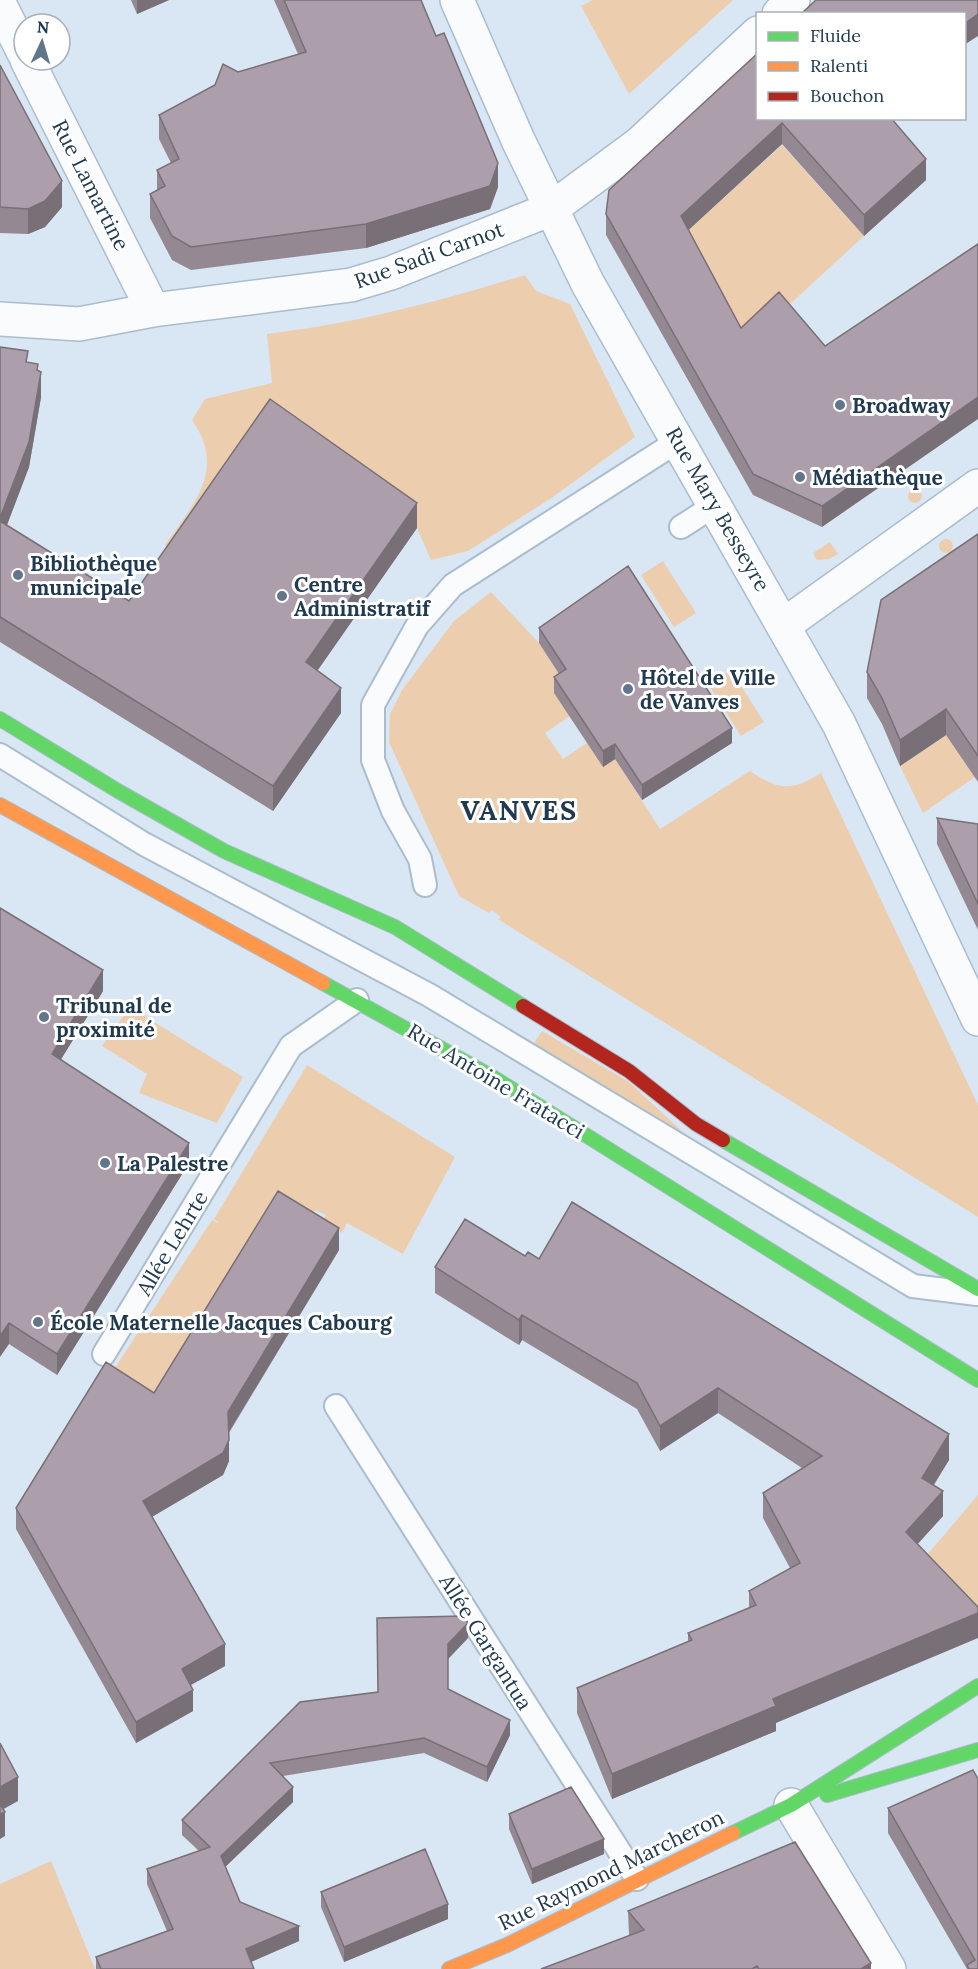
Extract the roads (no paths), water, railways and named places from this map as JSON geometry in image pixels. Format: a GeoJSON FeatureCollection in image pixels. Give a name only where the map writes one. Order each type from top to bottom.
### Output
{"type":"FeatureCollection","features":[{"type":"Feature","properties":{"kind":"main road"},"geometry":{"type":"LineString","coordinates":[[0,719],[118,791],[224,851],[396,927],[629,1071],[696,1124],[978,1289]]}},
{"type":"Feature","properties":{"kind":"main road","name":"Rue Antoine Fratacci"},"geometry":{"type":"LineString","coordinates":[[0,805],[491,1076],[978,1380]]}},
{"type":"Feature","properties":{"kind":"main road","name":"Rue Raymond Marcheron"},"geometry":{"type":"LineString","coordinates":[[449,1969],[507,1945],[791,1805],[978,1686]]}},
{"type":"Feature","properties":{"kind":"main road","name":"Rue Raymond Marcheron"},"geometry":{"type":"LineString","coordinates":[[791,1805],[977,1752]]}},
{"type":"Feature","properties":{"kind":"street","name":"Rue Mary Besseyre"},"geometry":{"type":"LineString","coordinates":[[457,0],[551,209],[588,284],[839,724],[978,1019]]}},
{"type":"Feature","properties":{"kind":"street"},"geometry":{"type":"LineString","coordinates":[[781,12],[794,0]]}},
{"type":"Feature","properties":{"kind":"street"},"geometry":{"type":"LineString","coordinates":[[0,5],[12,29]]}},
{"type":"Feature","properties":{"kind":"street","name":"Rue Sadi Carnot"},"geometry":{"type":"LineString","coordinates":[[0,319],[79,324],[153,310],[351,285],[391,273],[551,209],[639,144],[756,35]]}},
{"type":"Feature","properties":{"kind":"street","name":"Rue Lamartine"},"geometry":{"type":"LineString","coordinates":[[33,72],[153,310]]}},
{"type":"Feature","properties":{"kind":"street"},"geometry":{"type":"LineString","coordinates":[[784,625],[978,486]]}},
{"type":"Feature","properties":{"kind":"street"},"geometry":{"type":"LineString","coordinates":[[791,1805],[889,1969]]}},
{"type":"Feature","properties":{"kind":"lane"},"geometry":{"type":"LineString","coordinates":[[425,885],[420,859],[393,811],[373,760],[373,705],[417,626],[453,585],[678,441]]}},
{"type":"Feature","properties":{"kind":"lane"},"geometry":{"type":"LineString","coordinates":[[681,527],[715,505]]}},
{"type":"Feature","properties":{"kind":"lane","name":"Rue Antoine Fratacci"},"geometry":{"type":"LineString","coordinates":[[0,755],[144,844],[429,995],[913,1286],[978,1294]]}},
{"type":"Feature","properties":{"kind":"lane","name":"Allée Lehrte"},"geometry":{"type":"LineString","coordinates":[[104,1354],[291,1046],[357,1000]]}},
{"type":"Feature","properties":{"kind":"lane","name":"Allée Gargantua"},"geometry":{"type":"LineString","coordinates":[[336,1406],[637,1879]]}},
{"type":"Feature","properties":{"kind":"place","name":"Broadway"},"geometry":{"type":"Point","coordinates":[840,405]}},
{"type":"Feature","properties":{"kind":"place","name":"Médiathèque"},"geometry":{"type":"Point","coordinates":[800,477]}},
{"type":"Feature","properties":{"kind":"place","name":"Bibliothèque municipale"},"geometry":{"type":"Point","coordinates":[18,575]}},
{"type":"Feature","properties":{"kind":"place","name":"Centre Administratif"},"geometry":{"type":"Point","coordinates":[282,596]}},
{"type":"Feature","properties":{"kind":"place","name":"Hôtel de Ville de Vanves"},"geometry":{"type":"Point","coordinates":[628,689]}},
{"type":"Feature","properties":{"kind":"place","name":"Tribunal de proximité"},"geometry":{"type":"Point","coordinates":[44,1017]}},
{"type":"Feature","properties":{"kind":"place","name":"La Palestre"},"geometry":{"type":"Point","coordinates":[105,1163]}},
{"type":"Feature","properties":{"kind":"place","name":"École Maternelle Jacques Cabourg"},"geometry":{"type":"Point","coordinates":[38,1322]}},
{"type":"Feature","properties":{"kind":"district","name":"VANVES"},"geometry":{"type":"Point","coordinates":[519,810]}}]}
